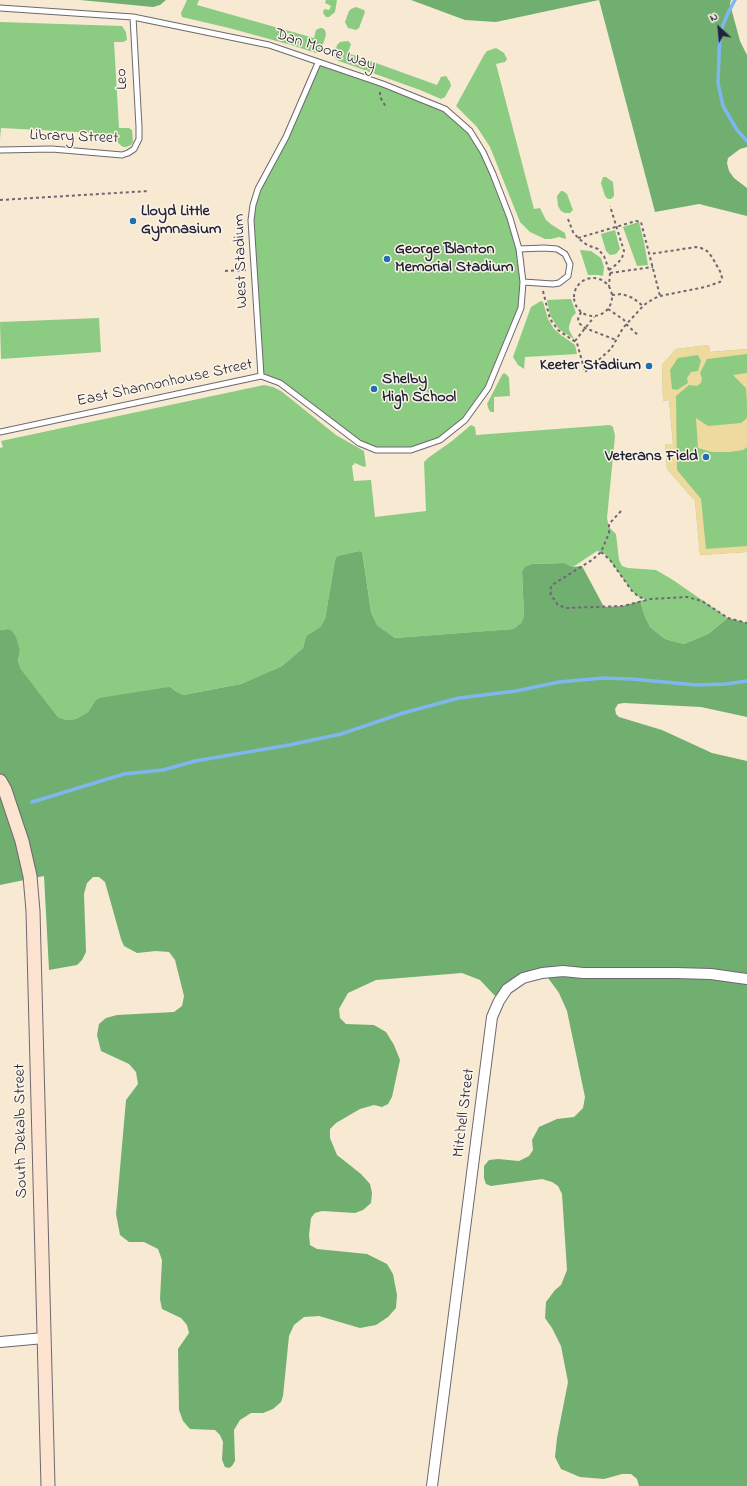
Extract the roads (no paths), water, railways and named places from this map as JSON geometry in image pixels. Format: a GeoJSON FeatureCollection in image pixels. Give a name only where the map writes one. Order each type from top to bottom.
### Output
{"type":"FeatureCollection","features":[{"type":"Feature","properties":{"kind":"main road","name":"South Dekalb Street"},"geometry":{"type":"LineString","coordinates":[[0,781],[5,790],[22,841],[30,876],[32,897],[48,1486]]}},
{"type":"Feature","properties":{"kind":"street","name":"Mitchell Street"},"geometry":{"type":"LineString","coordinates":[[432,1486],[492,1017],[499,1001],[507,989],[522,978],[542,973],[676,972],[711,974],[747,979]]}},
{"type":"Feature","properties":{"kind":"street"},"geometry":{"type":"LineString","coordinates":[[0,1342],[44,1338]]}},
{"type":"Feature","properties":{"kind":"lane","name":"Dan Moore Way"},"geometry":{"type":"LineString","coordinates":[[0,8],[133,17],[269,46],[383,84],[445,109],[470,131],[483,152],[493,174],[510,218],[519,250],[523,282]]}},
{"type":"Feature","properties":{"kind":"lane","name":"Leo"},"geometry":{"type":"LineString","coordinates":[[133,17],[139,139]]}},
{"type":"Feature","properties":{"kind":"lane","name":"West Stadium"},"geometry":{"type":"LineString","coordinates":[[261,376],[251,220],[253,205],[258,189],[286,137],[318,63]]}},
{"type":"Feature","properties":{"kind":"lane","name":"Library Street"},"geometry":{"type":"LineString","coordinates":[[0,150],[52,149],[122,154],[128,153],[134,149],[139,139]]}},
{"type":"Feature","properties":{"kind":"lane"},"geometry":{"type":"LineString","coordinates":[[519,250],[557,249],[562,251],[570,264],[570,273],[566,278],[559,282],[553,284],[523,282]]}},
{"type":"Feature","properties":{"kind":"lane","name":"East Shannonhouse Street"},"geometry":{"type":"LineString","coordinates":[[0,432],[261,376],[280,383],[359,443],[376,450],[411,450],[440,440],[465,420],[488,388],[521,308],[523,282]]}},
{"type":"Feature","properties":{"kind":"waterway"},"geometry":{"type":"LineString","coordinates":[[735,0],[720,32],[718,83],[723,106],[737,130],[747,141]]}},
{"type":"Feature","properties":{"kind":"waterway"},"geometry":{"type":"LineString","coordinates":[[32,802],[124,774],[163,770],[195,761],[289,745],[341,734],[403,713],[459,698],[516,691],[559,682],[603,678],[696,685],[726,684],[747,681]]}},
{"type":"Feature","properties":{"kind":"place","name":"Lloyd Little Gymnasium"},"geometry":{"type":"Point","coordinates":[133,221]}},
{"type":"Feature","properties":{"kind":"place","name":"George Blanton Memorial Stadium"},"geometry":{"type":"Point","coordinates":[387,259]}},
{"type":"Feature","properties":{"kind":"place","name":"Keeter Stadium"},"geometry":{"type":"Point","coordinates":[649,366]}},
{"type":"Feature","properties":{"kind":"place","name":"Shelby High School"},"geometry":{"type":"Point","coordinates":[374,389]}},
{"type":"Feature","properties":{"kind":"place","name":"Veterans Field"},"geometry":{"type":"Point","coordinates":[706,457]}}]}
